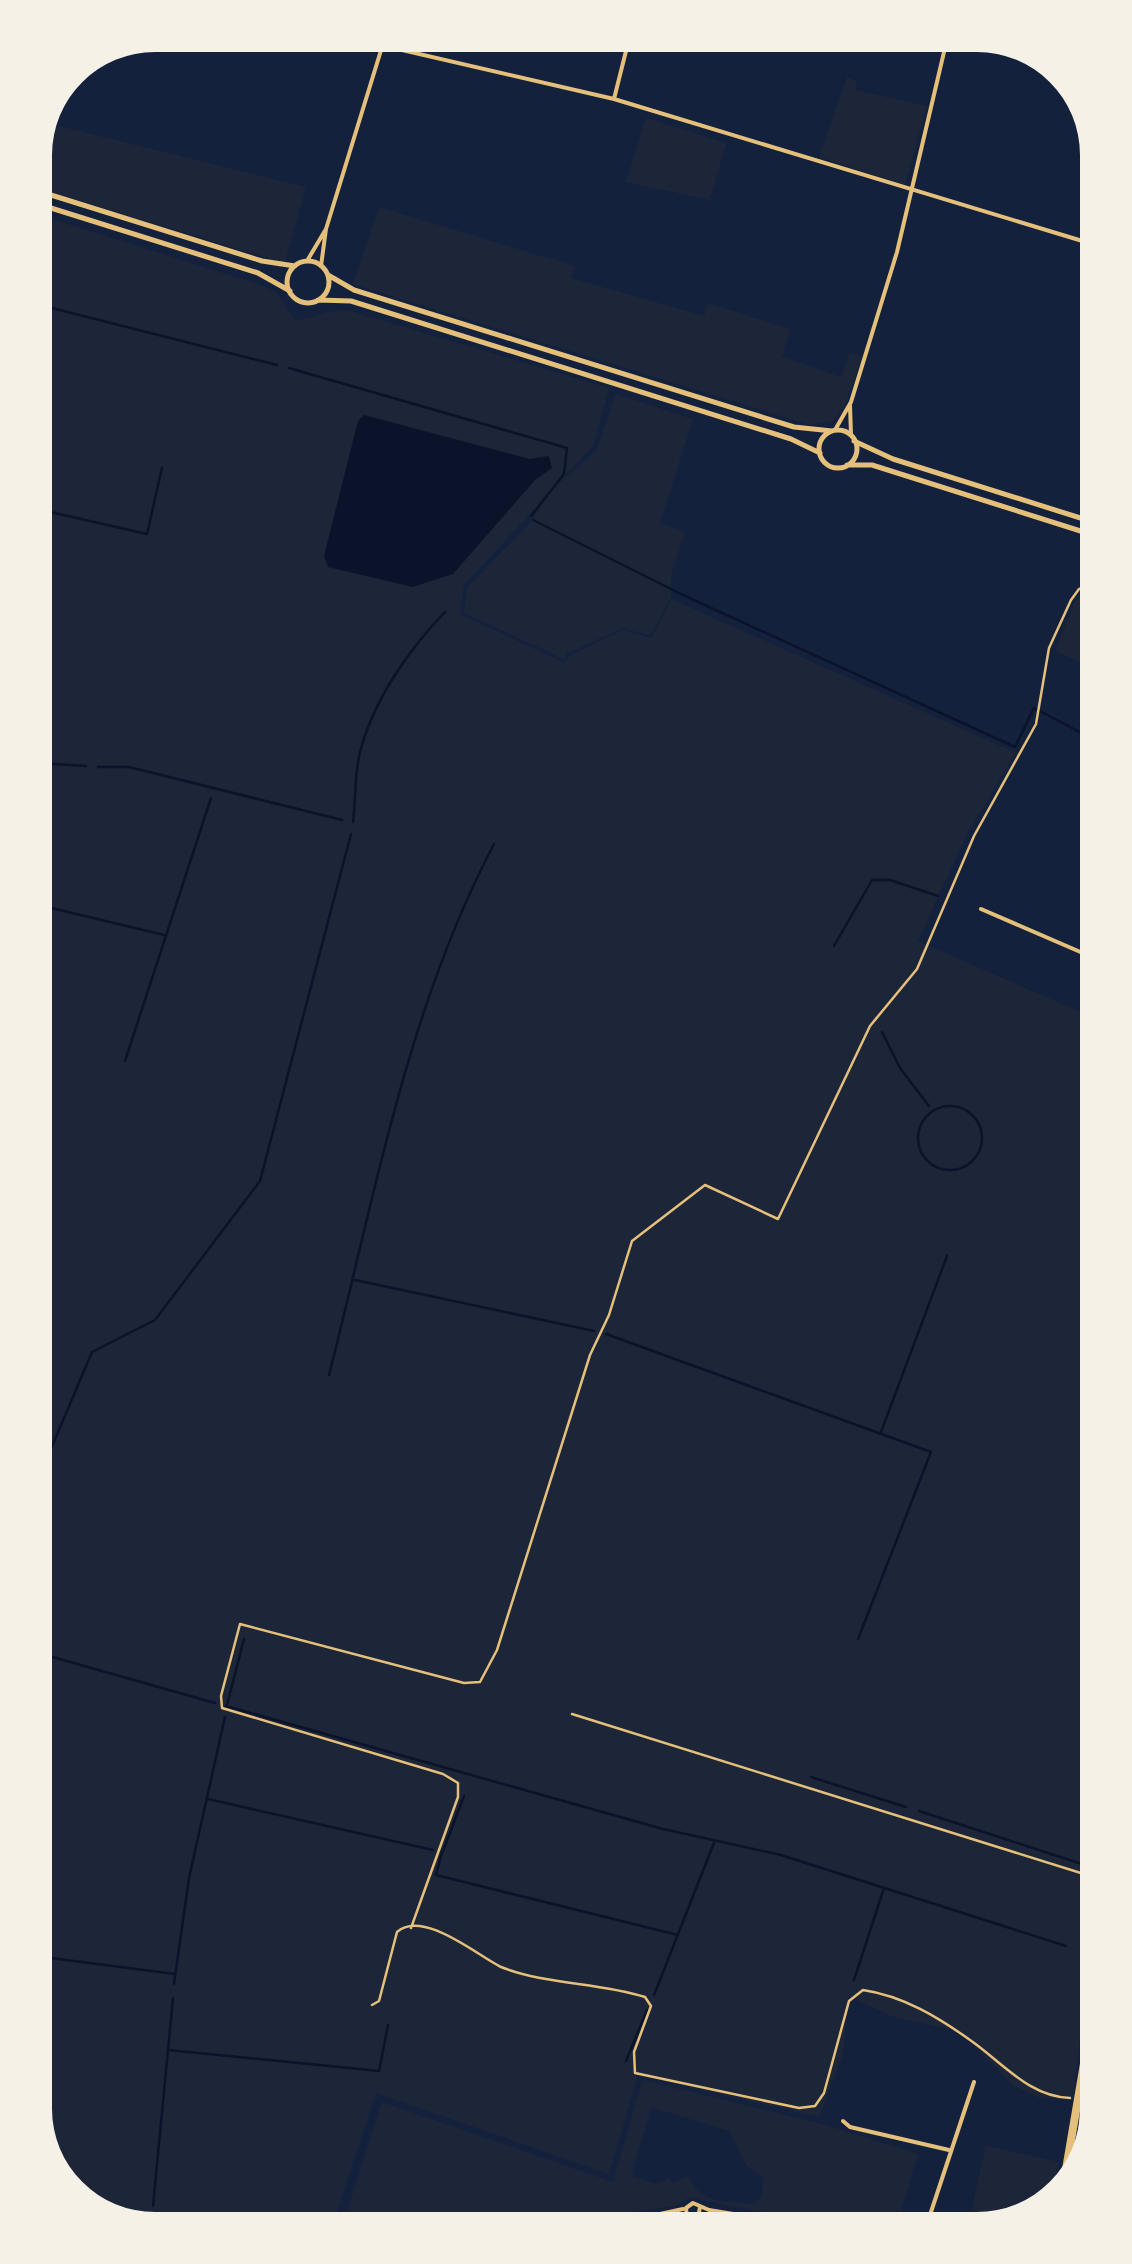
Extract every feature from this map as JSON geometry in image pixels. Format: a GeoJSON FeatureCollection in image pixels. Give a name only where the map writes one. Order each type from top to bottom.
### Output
{"type":"FeatureCollection","features":[{"type":"Feature","properties":{"kind":"main road"},"geometry":{"type":"LineString","coordinates":[[1069,2155],[1080,2085]]}},
{"type":"Feature","properties":{"kind":"street"},"geometry":{"type":"LineString","coordinates":[[322,266],[326,229],[380,52]]}},
{"type":"Feature","properties":{"kind":"street"},"geometry":{"type":"LineString","coordinates":[[410,52],[614,99],[1080,240]]}},
{"type":"Feature","properties":{"kind":"street"},"geometry":{"type":"LineString","coordinates":[[614,99],[626,53]]}},
{"type":"Feature","properties":{"kind":"street"},"geometry":{"type":"LineString","coordinates":[[820,453],[822,440],[833,431],[851,402],[913,192],[944,53]]}},
{"type":"Feature","properties":{"kind":"street"},"geometry":{"type":"LineString","coordinates":[[53,195],[262,261],[295,266],[307,261],[326,229]]}},
{"type":"Feature","properties":{"kind":"street"},"geometry":{"type":"LineString","coordinates":[[53,208],[258,272],[303,302],[340,299],[370,307],[791,438],[820,453],[830,466],[872,466],[1080,531]]}},
{"type":"Feature","properties":{"kind":"street"},"geometry":{"type":"LineString","coordinates":[[307,261],[322,266],[328,275],[354,290],[794,427],[833,431],[885,456],[1080,518]]}},
{"type":"Feature","properties":{"kind":"street"},"geometry":{"type":"LineString","coordinates":[[290,290],[288,276],[295,266]]}},
{"type":"Feature","properties":{"kind":"street"},"geometry":{"type":"LineString","coordinates":[[318,300],[328,289],[328,275]]}},
{"type":"Feature","properties":{"kind":"street"},"geometry":{"type":"LineString","coordinates":[[847,465],[856,452],[851,402]]}},
{"type":"Feature","properties":{"kind":"street"},"geometry":{"type":"LineString","coordinates":[[981,909],[1080,952]]}},
{"type":"Feature","properties":{"kind":"street"},"geometry":{"type":"LineString","coordinates":[[931,2212],[974,2082]]}},
{"type":"Feature","properties":{"kind":"street"},"geometry":{"type":"LineString","coordinates":[[844,2121],[850,2127],[949,2150]]}},
{"type":"Feature","properties":{"kind":"street"},"geometry":{"type":"LineString","coordinates":[[700,2206],[700,2212]]}},
{"type":"Feature","properties":{"kind":"street"},"geometry":{"type":"LineString","coordinates":[[678,2212],[700,2206],[715,2212]]}},
{"type":"Feature","properties":{"kind":"lane"},"geometry":{"type":"LineString","coordinates":[[572,1714],[1080,1873]]}},
{"type":"Feature","properties":{"kind":"path"},"geometry":{"type":"LineString","coordinates":[[411,1928],[458,1797],[458,1783],[443,1774],[222,1708],[221,1696],[240,1624],[464,1683],[480,1682],[496,1650],[590,1354],[610,1315],[632,1241],[705,1185],[778,1218],[870,1026],[917,969],[974,836],[1038,714],[1049,648],[1074,594],[1080,591]]}},
{"type":"Feature","properties":{"kind":"path"},"geometry":{"type":"LineString","coordinates":[[372,2005],[378,2001],[398,1932],[411,1928],[455,1937],[506,1968],[648,1999],[652,2006],[634,2052],[635,2073],[799,2108],[814,2106],[824,2093],[848,2001],[858,1992],[869,1991],[916,2006],[1038,2090],[1077,2099]]}},
{"type":"Feature","properties":{"kind":"shaded area"},"geometry":{"type":"Polygon","coordinates":[[[847,77],[857,81],[855,90],[927,106],[905,185],[819,157],[847,77]]]}},
{"type":"Feature","properties":{"kind":"shaded area"},"geometry":{"type":"Polygon","coordinates":[[[646,118],[726,143],[710,200],[626,182],[646,118]]]}},
{"type":"Feature","properties":{"kind":"shaded area"},"geometry":{"type":"Polygon","coordinates":[[[57,126],[306,187],[285,263],[53,192],[57,126]]]}},
{"type":"Feature","properties":{"kind":"shaded area"},"geometry":{"type":"Polygon","coordinates":[[[379,207],[574,266],[571,278],[704,316],[708,303],[790,329],[782,357],[841,377],[850,352],[862,356],[844,408],[832,421],[810,425],[353,284],[379,207]]]}},
{"type":"Feature","properties":{"kind":"shaded area"},"geometry":{"type":"Polygon","coordinates":[[[53,219],[264,286],[277,293],[294,319],[350,311],[609,388],[593,446],[464,585],[460,614],[565,663],[569,656],[623,630],[651,638],[671,599],[1016,753],[967,834],[918,941],[1080,1012],[1080,2039],[1073,2100],[1040,2098],[1014,2086],[961,2032],[891,2016],[848,1996],[843,2056],[819,2117],[638,2075],[609,2174],[376,2093],[337,2211],[135,2210],[110,2201],[83,2181],[66,2160],[54,2129],[53,219]]]}},
{"type":"Feature","properties":{"kind":"shaded area"},"geometry":{"type":"Polygon","coordinates":[[[616,394],[693,419],[660,523],[685,532],[671,575],[671,597],[650,636],[623,628],[567,653],[564,659],[464,613],[467,588],[529,524],[551,490],[596,451],[616,394]]]}},
{"type":"Feature","properties":{"kind":"shaded area"},"geometry":{"type":"Polygon","coordinates":[[[364,415],[530,459],[549,456],[552,468],[535,480],[453,574],[413,587],[328,567],[324,556],[358,421],[364,415]]]}},
{"type":"Feature","properties":{"kind":"shaded area"},"geometry":{"type":"Polygon","coordinates":[[[1080,595],[1080,662],[1055,651],[1080,595]]]}},
{"type":"Feature","properties":{"kind":"shaded area"},"geometry":{"type":"Polygon","coordinates":[[[642,2080],[822,2124],[918,2154],[901,2212],[758,2212],[690,2197],[675,2206],[636,2212],[347,2211],[382,2102],[613,2182],[642,2080]],[[651,2107],[631,2177],[657,2184],[669,2178],[673,2184],[688,2176],[706,2196],[752,2204],[761,2197],[764,2178],[747,2166],[729,2131],[651,2107]]]}},
{"type":"Feature","properties":{"kind":"shaded area"},"geometry":{"type":"Polygon","coordinates":[[[986,2146],[1059,2162],[1056,2172],[1028,2198],[997,2210],[971,2212],[986,2146]]]}},
{"type":"Feature","properties":{"kind":"waterway"},"geometry":{"type":"LineString","coordinates":[[53,308],[277,365]]}},
{"type":"Feature","properties":{"kind":"waterway"},"geometry":{"type":"LineString","coordinates":[[289,368],[567,448],[564,474],[531,516]]}},
{"type":"Feature","properties":{"kind":"waterway"},"geometry":{"type":"LineString","coordinates":[[53,513],[147,534],[162,468]]}},
{"type":"Feature","properties":{"kind":"waterway"},"geometry":{"type":"LineString","coordinates":[[533,520],[683,595],[1015,747],[1034,708],[1080,732]]}},
{"type":"Feature","properties":{"kind":"waterway"},"geometry":{"type":"LineString","coordinates":[[353,822],[358,761],[374,714],[406,659],[445,612]]}},
{"type":"Feature","properties":{"kind":"waterway"},"geometry":{"type":"LineString","coordinates":[[53,764],[86,766]]}},
{"type":"Feature","properties":{"kind":"waterway"},"geometry":{"type":"LineString","coordinates":[[98,767],[129,767],[342,820]]}},
{"type":"Feature","properties":{"kind":"waterway"},"geometry":{"type":"LineString","coordinates":[[125,1061],[211,798]]}},
{"type":"Feature","properties":{"kind":"waterway"},"geometry":{"type":"LineString","coordinates":[[52,1445],[92,1352],[155,1320],[260,1181],[351,834]]}},
{"type":"Feature","properties":{"kind":"waterway"},"geometry":{"type":"LineString","coordinates":[[329,1375],[378,1172],[416,1037],[438,971],[494,844]]}},
{"type":"Feature","properties":{"kind":"waterway"},"geometry":{"type":"LineString","coordinates":[[834,946],[872,880],[890,880],[938,896]]}},
{"type":"Feature","properties":{"kind":"waterway"},"geometry":{"type":"LineString","coordinates":[[53,908],[164,935]]}},
{"type":"Feature","properties":{"kind":"waterway"},"geometry":{"type":"LineString","coordinates":[[882,1032],[900,1068],[929,1106]]}},
{"type":"Feature","properties":{"kind":"waterway"},"geometry":{"type":"LineString","coordinates":[[950,1106],[973,1115],[982,1138],[973,1161],[950,1170],[927,1161],[918,1138],[927,1115],[950,1106]]}},
{"type":"Feature","properties":{"kind":"waterway"},"geometry":{"type":"LineString","coordinates":[[881,1432],[947,1256]]}},
{"type":"Feature","properties":{"kind":"waterway"},"geometry":{"type":"LineString","coordinates":[[355,1280],[594,1331]]}},
{"type":"Feature","properties":{"kind":"waterway"},"geometry":{"type":"LineString","coordinates":[[606,1334],[931,1452],[858,1639]]}},
{"type":"Feature","properties":{"kind":"waterway"},"geometry":{"type":"LineString","coordinates":[[227,1705],[244,1639]]}},
{"type":"Feature","properties":{"kind":"waterway"},"geometry":{"type":"LineString","coordinates":[[52,1657],[215,1703]]}},
{"type":"Feature","properties":{"kind":"waterway"},"geometry":{"type":"LineString","coordinates":[[226,1706],[663,1829],[781,1855],[1066,1946]]}},
{"type":"Feature","properties":{"kind":"waterway"},"geometry":{"type":"LineString","coordinates":[[174,1984],[189,1878],[225,1717]]}},
{"type":"Feature","properties":{"kind":"waterway"},"geometry":{"type":"LineString","coordinates":[[811,1777],[906,1807]]}},
{"type":"Feature","properties":{"kind":"waterway"},"geometry":{"type":"LineString","coordinates":[[443,1851],[464,1796]]}},
{"type":"Feature","properties":{"kind":"waterway"},"geometry":{"type":"LineString","coordinates":[[208,1799],[433,1850]]}},
{"type":"Feature","properties":{"kind":"waterway"},"geometry":{"type":"LineString","coordinates":[[919,1811],[1080,1863]]}},
{"type":"Feature","properties":{"kind":"waterway"},"geometry":{"type":"LineString","coordinates":[[654,1995],[714,1843]]}},
{"type":"Feature","properties":{"kind":"waterway"},"geometry":{"type":"LineString","coordinates":[[442,1852],[436,1875],[678,1935]]}},
{"type":"Feature","properties":{"kind":"waterway"},"geometry":{"type":"LineString","coordinates":[[854,1980],[884,1888]]}},
{"type":"Feature","properties":{"kind":"waterway"},"geometry":{"type":"LineString","coordinates":[[52,1958],[175,1974]]}},
{"type":"Feature","properties":{"kind":"waterway"},"geometry":{"type":"LineString","coordinates":[[153,2206],[173,1998]]}},
{"type":"Feature","properties":{"kind":"waterway"},"geometry":{"type":"LineString","coordinates":[[626,2061],[647,2010]]}},
{"type":"Feature","properties":{"kind":"waterway"},"geometry":{"type":"LineString","coordinates":[[168,2050],[379,2071],[388,2025]]}}]}
